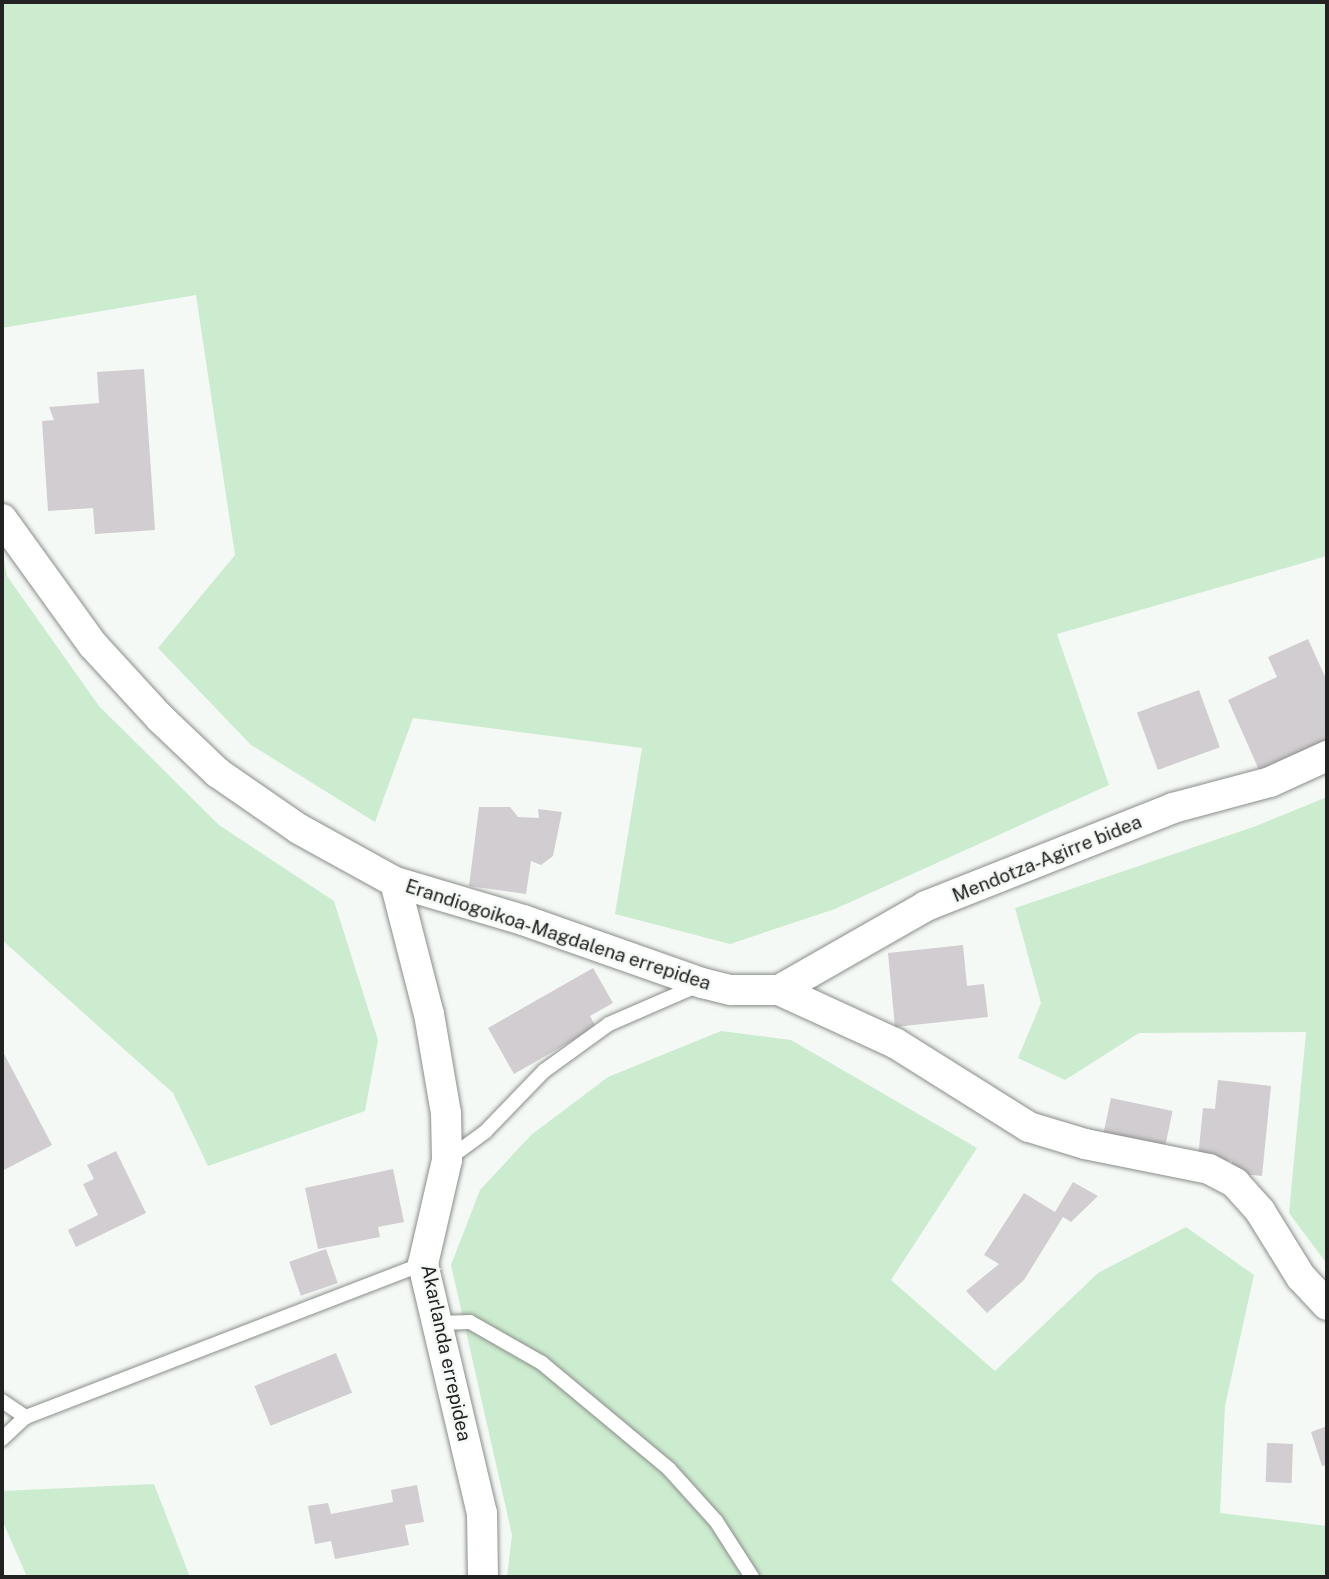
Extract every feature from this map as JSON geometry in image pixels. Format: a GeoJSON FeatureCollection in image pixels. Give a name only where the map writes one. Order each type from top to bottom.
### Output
{"type":"FeatureCollection","features":[{"type":"Feature","properties":{"kind":"street","name":"Erandiogoikoa-Magdalena errepidea"},"geometry":{"type":"LineString","coordinates":[[2,519],[93,645],[218,773],[299,829],[395,882],[523,920],[702,983],[730,990],[779,990],[895,1043],[1029,1127],[1085,1144],[1209,1169],[1236,1184],[1260,1211],[1301,1277],[1327,1305]]}},
{"type":"Feature","properties":{"kind":"street","name":"Mendotza-Agirre bidea"},"geometry":{"type":"LineString","coordinates":[[779,990],[926,906],[1173,808],[1270,782],[1327,756]]}},
{"type":"Feature","properties":{"kind":"street","name":"Akarlanda errepidea"},"geometry":{"type":"LineString","coordinates":[[395,882],[429,1014],[446,1114],[447,1160],[423,1264],[482,1513],[483,1577]]}},
{"type":"Feature","properties":{"kind":"lane"},"geometry":{"type":"LineString","coordinates":[[447,1160],[485,1132],[544,1071],[600,1031],[649,1003],[702,983]]}},
{"type":"Feature","properties":{"kind":"lane"},"geometry":{"type":"LineString","coordinates":[[2,1439],[26,1417],[423,1264]]}},
{"type":"Feature","properties":{"kind":"lane"},"geometry":{"type":"LineString","coordinates":[[439,1323],[470,1322],[542,1363],[669,1469],[716,1521],[752,1577]]}},
{"type":"Feature","properties":{"kind":"lane"},"geometry":{"type":"LineString","coordinates":[[2,1401],[26,1417]]}},
{"type":"Feature","properties":{"kind":"green space"},"geometry":{"type":"Polygon","coordinates":[[[2,2],[1327,2],[1327,556],[1057,634],[1109,785],[835,909],[730,944],[615,914],[642,748],[413,718],[375,822],[251,745],[158,648],[235,555],[196,295],[2,328],[2,2]]]}},
{"type":"Feature","properties":{"kind":"green space"},"geometry":{"type":"Polygon","coordinates":[[[2,549],[7,576],[99,706],[219,825],[334,901],[378,1040],[365,1111],[208,1166],[173,1093],[2,940],[2,549]]]}},
{"type":"Feature","properties":{"kind":"green space"},"geometry":{"type":"Polygon","coordinates":[[[1327,797],[1327,1264],[1289,1213],[1306,1032],[1139,1033],[1065,1080],[1018,1058],[1041,1003],[1015,908],[1256,826],[1327,797]]]}},
{"type":"Feature","properties":{"kind":"green space"},"geometry":{"type":"Polygon","coordinates":[[[721,1031],[791,1040],[977,1148],[891,1280],[995,1371],[1098,1273],[1186,1227],[1254,1275],[1225,1406],[1220,1513],[1327,1526],[1327,1577],[507,1577],[512,1535],[451,1265],[480,1190],[531,1135],[608,1077],[721,1031]]]}},
{"type":"Feature","properties":{"kind":"green space"},"geometry":{"type":"Polygon","coordinates":[[[154,1484],[190,1577],[27,1577],[2,1520],[2,1491],[154,1484]]]}},
{"type":"Feature","properties":{"kind":"building"},"geometry":{"type":"Polygon","coordinates":[[[144,369],[155,530],[95,534],[93,508],[48,511],[42,421],[54,420],[49,407],[99,403],[97,372],[144,369]]]}},
{"type":"Feature","properties":{"kind":"building"},"geometry":{"type":"Polygon","coordinates":[[[1308,639],[1327,681],[1327,750],[1263,779],[1228,700],[1277,677],[1268,657],[1308,639]]]}},
{"type":"Feature","properties":{"kind":"building"},"geometry":{"type":"Polygon","coordinates":[[[1199,690],[1220,747],[1158,770],[1137,713],[1199,690]]]}},
{"type":"Feature","properties":{"kind":"building"},"geometry":{"type":"Polygon","coordinates":[[[479,807],[510,807],[518,817],[539,818],[538,809],[562,812],[553,856],[541,865],[531,861],[526,894],[469,886],[479,807]]]}},
{"type":"Feature","properties":{"kind":"building"},"geometry":{"type":"Polygon","coordinates":[[[963,945],[967,986],[984,984],[988,1017],[895,1027],[888,953],[963,945]]]}},
{"type":"Feature","properties":{"kind":"building"},"geometry":{"type":"Polygon","coordinates":[[[593,968],[613,1003],[590,1016],[596,1027],[514,1074],[488,1028],[593,968]]]}},
{"type":"Feature","properties":{"kind":"building"},"geometry":{"type":"Polygon","coordinates":[[[2,1050],[52,1145],[2,1171],[2,1050]]]}},
{"type":"Feature","properties":{"kind":"building"},"geometry":{"type":"Polygon","coordinates":[[[1218,1080],[1271,1086],[1262,1176],[1231,1173],[1232,1161],[1198,1158],[1203,1108],[1215,1109],[1218,1080]]]}},
{"type":"Feature","properties":{"kind":"building"},"geometry":{"type":"Polygon","coordinates":[[[1111,1098],[1173,1111],[1164,1151],[1102,1138],[1111,1098]]]}},
{"type":"Feature","properties":{"kind":"building"},"geometry":{"type":"Polygon","coordinates":[[[116,1151],[146,1213],[76,1247],[68,1230],[98,1215],[83,1184],[94,1179],[87,1165],[116,1151]]]}},
{"type":"Feature","properties":{"kind":"building"},"geometry":{"type":"Polygon","coordinates":[[[393,1169],[404,1222],[378,1227],[380,1237],[318,1249],[305,1188],[393,1169]]]}},
{"type":"Feature","properties":{"kind":"building"},"geometry":{"type":"Polygon","coordinates":[[[1073,1182],[1098,1196],[1071,1222],[1063,1217],[1024,1280],[987,1313],[966,1291],[999,1264],[984,1255],[1024,1193],[1055,1212],[1073,1182]]]}},
{"type":"Feature","properties":{"kind":"building"},"geometry":{"type":"Polygon","coordinates":[[[326,1249],[338,1283],[301,1296],[289,1262],[326,1249]]]}},
{"type":"Feature","properties":{"kind":"building"},"geometry":{"type":"Polygon","coordinates":[[[336,1353],[352,1393],[271,1426],[254,1386],[336,1353]]]}},
{"type":"Feature","properties":{"kind":"building"},"geometry":{"type":"Polygon","coordinates":[[[1327,1426],[1327,1465],[1322,1466],[1311,1432],[1327,1426]]]}},
{"type":"Feature","properties":{"kind":"building"},"geometry":{"type":"Polygon","coordinates":[[[1267,1443],[1293,1444],[1292,1483],[1266,1482],[1267,1443]]]}},
{"type":"Feature","properties":{"kind":"building"},"geometry":{"type":"Polygon","coordinates":[[[417,1485],[424,1522],[405,1525],[409,1545],[335,1559],[331,1541],[315,1544],[308,1506],[328,1503],[331,1514],[393,1502],[391,1490],[417,1485]]]}}]}
